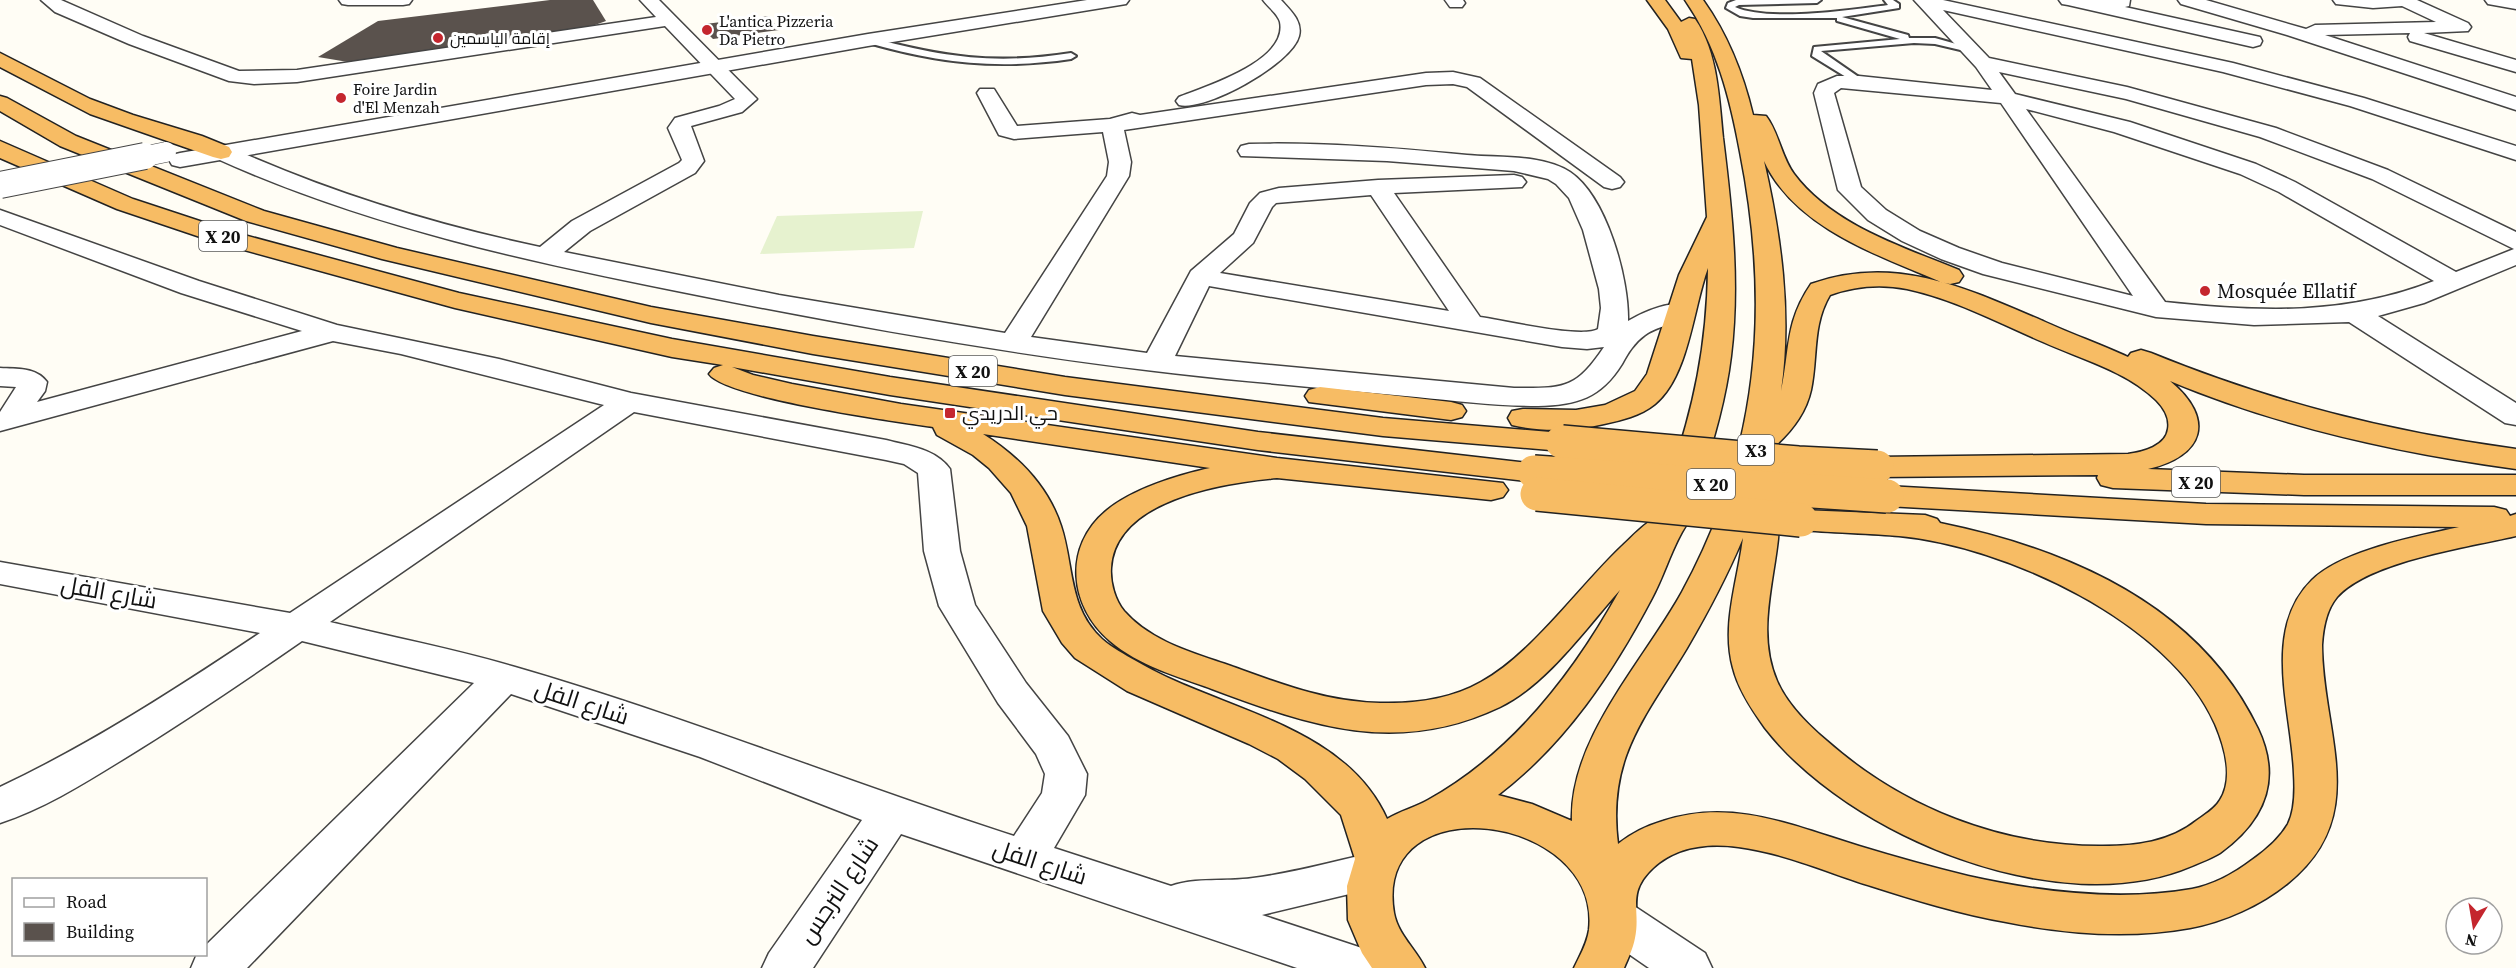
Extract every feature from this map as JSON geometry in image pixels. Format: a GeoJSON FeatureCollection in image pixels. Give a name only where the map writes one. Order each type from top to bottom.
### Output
{"type":"FeatureCollection","features":[{"type":"Feature","properties":{"kind":"highway"},"geometry":{"type":"LineString","coordinates":[[1656,0],[1677,29],[1696,75],[1723,81],[1759,121],[1785,177],[1805,199],[1835,222],[1877,244],[2207,387],[2327,425],[2392,441],[2516,459]]}},
{"type":"Feature","properties":{"kind":"highway","name":"X3"},"geometry":{"type":"LineString","coordinates":[[1608,898],[1594,829],[1594,797],[1599,768],[1609,742],[1671,642],[1711,570],[1739,505],[1758,445],[1768,394],[1772,347],[1769,260],[1759,186],[1723,81],[1704,63],[1699,44],[1674,0]]}},
{"type":"Feature","properties":{"kind":"highway","name":"X3"},"geometry":{"type":"LineString","coordinates":[[1444,812],[1504,768],[1529,745],[1597,662],[1626,613],[1670,524],[1686,477],[1712,384],[1719,340],[1722,45],[1694,0]]}},
{"type":"Feature","properties":{"kind":"highway"},"geometry":{"type":"LineString","coordinates":[[1713,0],[1733,32],[1737,45],[1737,52],[1723,81]]}},
{"type":"Feature","properties":{"kind":"highway"},"geometry":{"type":"LineString","coordinates":[[0,59],[63,94],[110,114],[187,137],[212,148]]}},
{"type":"Feature","properties":{"kind":"highway","name":"X 20"},"geometry":{"type":"LineString","coordinates":[[0,102],[68,141],[244,211],[407,258],[651,315],[926,364],[1065,386],[1383,427],[1798,463],[1889,496],[2001,522],[2087,509],[2312,516],[2516,517]]}},
{"type":"Feature","properties":{"kind":"highway","name":"X 20"},"geometry":{"type":"LineString","coordinates":[[0,148],[14,157],[126,204],[224,237],[455,300],[672,348],[890,386],[1535,483],[1889,496],[2181,482],[2304,485],[2516,485]]}},
{"type":"Feature","properties":{"kind":"highway"},"geometry":{"type":"LineString","coordinates":[[407,258],[501,265],[756,318],[1001,355],[1225,385],[1538,420],[1577,420],[1611,413],[1638,402],[1655,386],[1698,260],[1719,217]]}},
{"type":"Feature","properties":{"kind":"highway"},"geometry":{"type":"LineString","coordinates":[[672,348],[706,367],[744,382],[901,413],[1277,468],[1535,483],[1801,519],[1889,496],[2134,463],[2160,455],[2178,443],[2184,434],[2185,422],[2181,410],[2171,397],[2139,373],[1952,293],[1902,281],[1854,280],[1820,290],[1813,300],[1805,321],[1791,406],[1772,433],[1758,445],[1762,469],[1763,520],[1752,581],[1749,656],[1760,688],[1784,722],[1816,756],[1857,789],[1913,821],[1976,846],[2042,861],[2106,866],[2161,859],[2206,841],[2235,814],[2249,781],[2246,752],[2236,722],[2219,692],[2195,663],[2167,637],[2134,612],[2061,571],[1982,543],[1889,496]]}},
{"type":"Feature","properties":{"kind":"highway"},"geometry":{"type":"LineString","coordinates":[[901,413],[943,425],[979,443],[1008,466],[1029,494],[1041,518],[1049,545],[1056,599],[1067,624],[1088,647],[1125,674],[1170,698],[1262,731],[1299,751],[1333,777],[1361,811],[1375,866]]}},
{"type":"Feature","properties":{"kind":"highway"},"geometry":{"type":"LineString","coordinates":[[1277,468],[1233,472],[1191,482],[1152,498],[1118,518],[1101,541],[1093,567],[1096,593],[1110,619],[1135,642],[1170,659],[1319,710],[1362,717],[1406,717],[1448,710],[1485,697],[1516,680],[1632,556],[1670,524]]}},
{"type":"Feature","properties":{"kind":"highway"},"geometry":{"type":"LineString","coordinates":[[1608,898],[1629,862],[1650,846],[1676,834],[1705,828],[1738,829],[1771,835],[1899,877],[2039,908],[2130,914],[2192,908],[2250,887],[2291,855],[2313,815],[2316,770],[2301,646],[2307,614],[2325,589],[2353,569],[2390,556],[2516,525]]}},
{"type":"Feature","properties":{"kind":"highway"},"geometry":{"type":"LineString","coordinates":[[1401,968],[1378,938],[1368,904],[1375,866],[1394,838],[1417,822],[1444,812],[1479,809],[1515,815],[1549,828],[1579,850],[1608,898],[1609,951],[1598,968]]}},
{"type":"Feature","properties":{"kind":"street"},"geometry":{"type":"LineString","coordinates":[[50,0],[61,8],[136,40],[236,77],[254,78],[329,72],[670,20]]}},
{"type":"Feature","properties":{"kind":"street"},"geometry":{"type":"LineString","coordinates":[[348,0],[403,0]]}},
{"type":"Feature","properties":{"kind":"street"},"geometry":{"type":"LineString","coordinates":[[544,256],[581,226],[687,168],[693,161],[679,129],[682,122],[739,105],[747,99],[649,0]]}},
{"type":"Feature","properties":{"kind":"street"},"geometry":{"type":"LineString","coordinates":[[4,197],[212,148],[712,63],[1061,0]]}},
{"type":"Feature","properties":{"kind":"street"},"geometry":{"type":"LineString","coordinates":[[712,63],[1120,0]]}},
{"type":"Feature","properties":{"kind":"street"},"geometry":{"type":"LineString","coordinates":[[2068,0],[2271,47]]}},
{"type":"Feature","properties":{"kind":"street"},"geometry":{"type":"LineString","coordinates":[[2103,7],[2133,0]]}},
{"type":"Feature","properties":{"kind":"street"},"geometry":{"type":"LineString","coordinates":[[2187,0],[2301,34],[2516,104]]}},
{"type":"Feature","properties":{"kind":"street"},"geometry":{"type":"LineString","coordinates":[[2342,0],[2373,3],[2403,0],[2462,27],[2484,33]]}},
{"type":"Feature","properties":{"kind":"street"},"geometry":{"type":"LineString","coordinates":[[2494,0],[2516,4]]}},
{"type":"Feature","properties":{"kind":"street"},"geometry":{"type":"LineString","coordinates":[[1923,1],[1976,56],[2008,98],[2156,309]]}},
{"type":"Feature","properties":{"kind":"street"},"geometry":{"type":"LineString","coordinates":[[1923,1],[2226,67],[2403,116],[2516,153]]}},
{"type":"Feature","properties":{"kind":"street"},"geometry":{"type":"LineString","coordinates":[[1275,2],[1299,2]]}},
{"type":"Feature","properties":{"kind":"street"},"geometry":{"type":"LineString","coordinates":[[1112,125],[1180,104],[1243,78],[1264,66],[1282,52],[1290,39],[1292,28],[1288,18],[1275,2]]}},
{"type":"Feature","properties":{"kind":"street"},"geometry":{"type":"LineString","coordinates":[[2226,67],[2301,34],[2338,29],[2462,27]]}},
{"type":"Feature","properties":{"kind":"street"},"geometry":{"type":"LineString","coordinates":[[2338,29],[2516,81]]}},
{"type":"Feature","properties":{"kind":"street"},"geometry":{"type":"LineString","coordinates":[[2389,29],[2516,66]]}},
{"type":"Feature","properties":{"kind":"street"},"geometry":{"type":"LineString","coordinates":[[1976,56],[2125,92],[2288,139],[2394,181],[2516,242]]}},
{"type":"Feature","properties":{"kind":"street"},"geometry":{"type":"LineString","coordinates":[[987,93],[1007,130],[1014,133],[1112,125],[1426,79],[1453,78],[1473,82],[1612,182]]}},
{"type":"Feature","properties":{"kind":"street"},"geometry":{"type":"LineString","coordinates":[[2455,282],[2316,202],[2248,170],[2122,127],[2008,98],[1859,82],[1837,82],[1825,88],[1824,93],[1850,190],[1861,203],[1917,238],[1983,265],[2022,277],[2156,309],[2217,316],[2255,317],[2354,313],[2406,299],[2455,282],[2516,256]]}},
{"type":"Feature","properties":{"kind":"street"},"geometry":{"type":"LineString","coordinates":[[1013,344],[1118,176],[1120,162],[1112,125]]}},
{"type":"Feature","properties":{"kind":"street"},"geometry":{"type":"LineString","coordinates":[[212,148],[268,175],[324,197],[432,229],[544,256],[756,300],[1013,344],[1157,362],[1514,397],[1557,396],[1578,391],[1594,382],[1606,369],[1629,333],[1643,324],[1681,311]]}},
{"type":"Feature","properties":{"kind":"street"},"geometry":{"type":"LineString","coordinates":[[1200,277],[1472,325],[1581,340],[1605,338],[1611,333],[1616,317],[1615,299],[1593,222],[1580,198],[1558,174],[1524,167],[1358,151],[1306,148],[1249,152]]}},
{"type":"Feature","properties":{"kind":"street"},"geometry":{"type":"LineString","coordinates":[[1157,362],[1200,277],[1244,238],[1262,204],[1268,198],[1279,195],[1378,187],[1508,183],[1590,166]]}},
{"type":"Feature","properties":{"kind":"street"},"geometry":{"type":"LineString","coordinates":[[1378,187],[1472,325]]}},
{"type":"Feature","properties":{"kind":"street"},"geometry":{"type":"LineString","coordinates":[[4,197],[190,287],[333,333],[433,353],[629,402],[886,450],[915,457],[934,469],[942,551],[957,606],[1012,693],[1053,747],[1066,774],[1063,795],[1025,857]]}},
{"type":"Feature","properties":{"kind":"street"},"geometry":{"type":"LineString","coordinates":[[2354,313],[2516,416]]}},
{"type":"Feature","properties":{"kind":"street"},"geometry":{"type":"LineString","coordinates":[[5,421],[333,333]]}},
{"type":"Feature","properties":{"kind":"street"},"geometry":{"type":"LineString","coordinates":[[0,377],[25,378],[32,382],[30,391],[5,421]]}},
{"type":"Feature","properties":{"kind":"street"},"geometry":{"type":"LineString","coordinates":[[0,806],[62,776],[130,737],[629,402]]}},
{"type":"Feature","properties":{"kind":"street","name":"شارع الفل"},"geometry":{"type":"LineString","coordinates":[[0,573],[295,627],[504,677],[715,746],[891,813],[1145,896]]}},
{"type":"Feature","properties":{"kind":"street"},"geometry":{"type":"LineString","coordinates":[[215,968],[504,677]]}},
{"type":"Feature","properties":{"kind":"street","name":"شارع النرجس"},"geometry":{"type":"LineString","coordinates":[[786,968],[891,813]]}},
{"type":"Feature","properties":{"kind":"street"},"geometry":{"type":"LineString","coordinates":[[1145,896],[1206,902],[1266,897],[1375,866]]}},
{"type":"Feature","properties":{"kind":"street"},"geometry":{"type":"LineString","coordinates":[[1145,896],[1360,968]]}},
{"type":"Feature","properties":{"kind":"street"},"geometry":{"type":"LineString","coordinates":[[1608,898],[1688,968]]}},
{"type":"Feature","properties":{"kind":"lane"},"geometry":{"type":"LineString","coordinates":[[1798,0],[1829,16],[1914,40]]}},
{"type":"Feature","properties":{"kind":"lane"},"geometry":{"type":"LineString","coordinates":[[1817,0],[1738,2],[1731,4],[1730,8],[1743,14],[1753,15],[1829,16],[1896,6],[1888,0]]}},
{"type":"Feature","properties":{"kind":"lane"},"geometry":{"type":"LineString","coordinates":[[868,40],[919,55],[970,63],[1026,62],[1071,56]]}},
{"type":"Feature","properties":{"kind":"lane"},"geometry":{"type":"LineString","coordinates":[[1859,82],[1815,54],[1817,49],[1914,40],[1935,41],[1976,56]]}},
{"type":"Feature","properties":{"kind":"green space"},"geometry":{"type":"Polygon","coordinates":[[[923,211],[914,248],[760,254],[777,216],[923,211]]]}},
{"type":"Feature","properties":{"kind":"building","name":"إقامة الياسمين"},"geometry":{"type":"Polygon","coordinates":[[[550,0],[593,0],[606,21],[581,30],[348,62],[318,57],[378,21],[550,0]]]}},
{"type":"Feature","properties":{"kind":"building"},"geometry":{"type":"Polygon","coordinates":[[[769,16],[779,30],[713,39],[705,31],[711,30],[705,24],[769,16]]]}},
{"type":"Feature","properties":{"kind":"place","name":"L'antica Pizzeria Da Pietro"},"geometry":{"type":"Point","coordinates":[707,30]}},
{"type":"Feature","properties":{"kind":"place","name":"إقامة الياسمين"},"geometry":{"type":"Point","coordinates":[438,38]}},
{"type":"Feature","properties":{"kind":"place","name":"Foire Jardin d'El Menzah"},"geometry":{"type":"Point","coordinates":[341,98]}},
{"type":"Feature","properties":{"kind":"place","name":"Mosquée Ellatif"},"geometry":{"type":"Point","coordinates":[2205,291]}},
{"type":"Feature","properties":{"kind":"place","name":"حي الدريدي"},"geometry":{"type":"Point","coordinates":[950,413]}}]}
